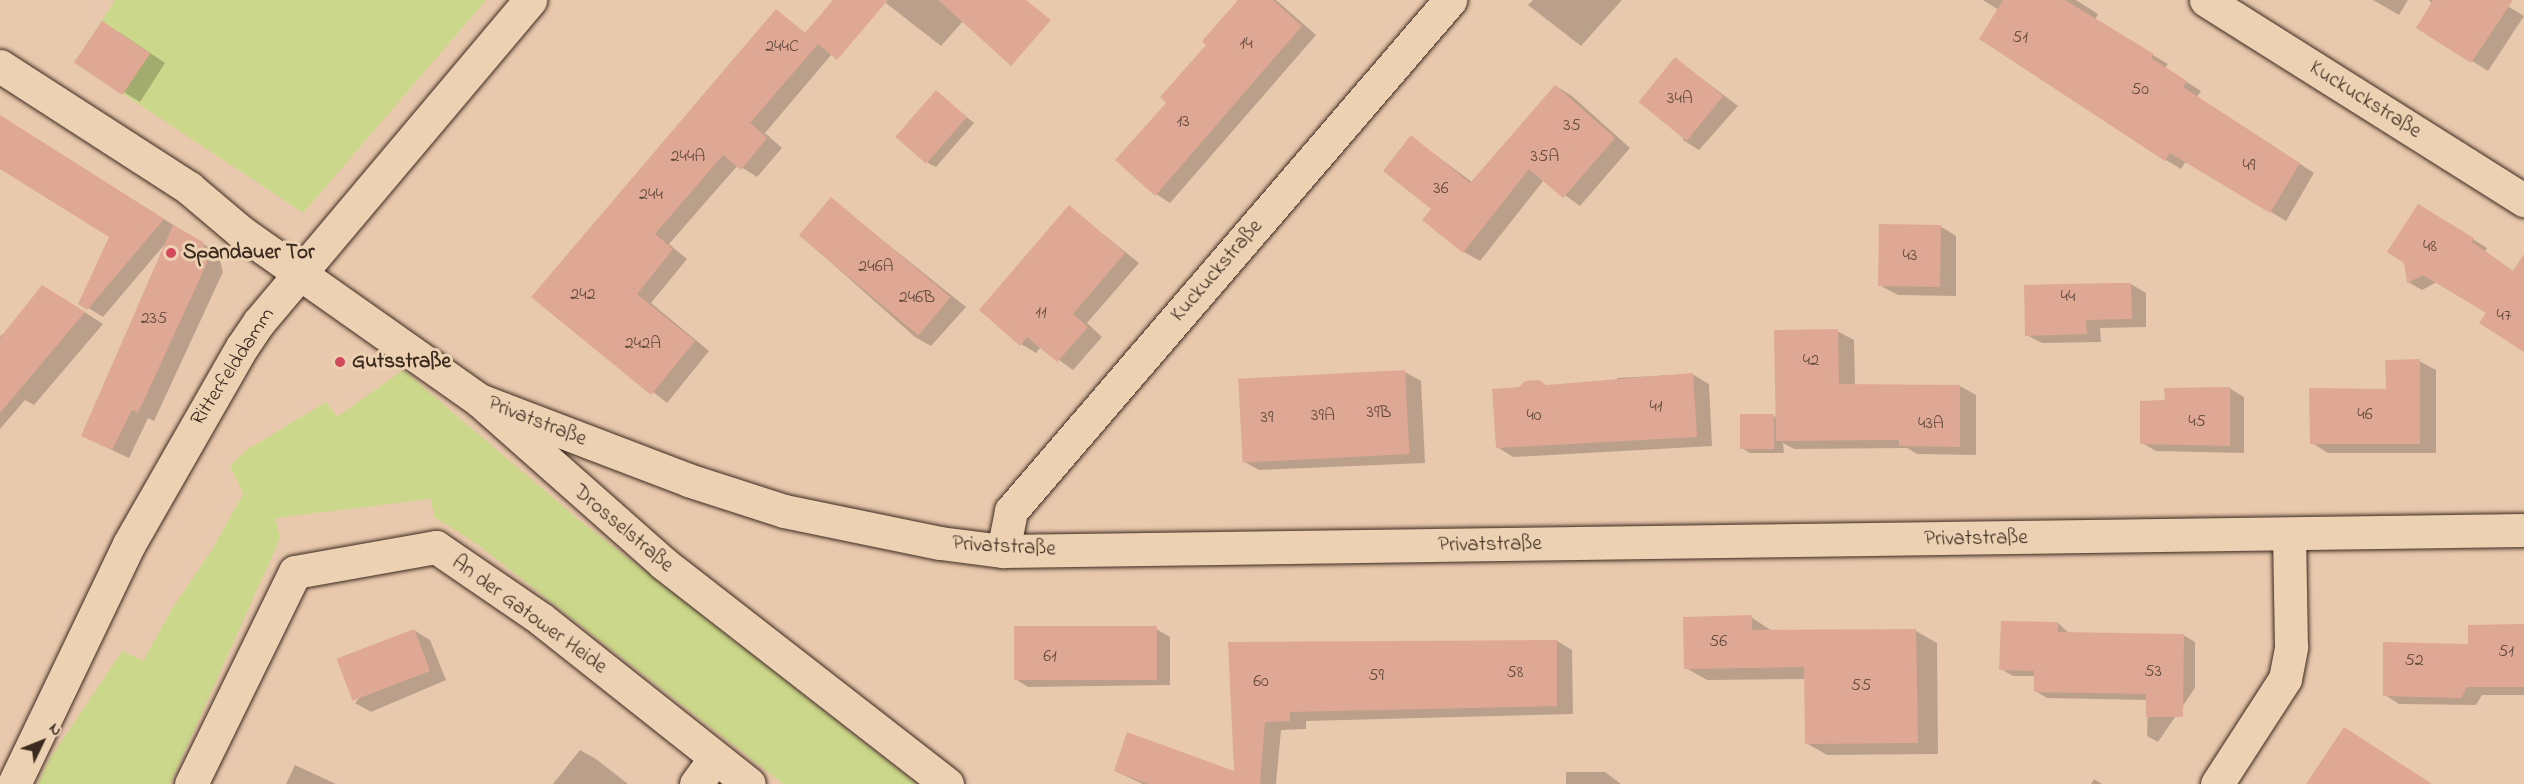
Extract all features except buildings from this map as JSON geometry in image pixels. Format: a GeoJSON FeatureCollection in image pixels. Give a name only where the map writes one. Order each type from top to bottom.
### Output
{"type":"FeatureCollection","features":[{"type":"Feature","properties":{"kind":"street","name":"Ritterfelddamm"},"geometry":{"type":"LineString","coordinates":[[14,784],[90,618],[188,435],[259,322],[530,0]]}},
{"type":"Feature","properties":{"kind":"street","name":"Kuckuckstraße"},"geometry":{"type":"LineString","coordinates":[[1003,551],[1011,511],[1450,0]]}},
{"type":"Feature","properties":{"kind":"street","name":"Kuckuckstraße"},"geometry":{"type":"LineString","coordinates":[[2206,0],[2524,200]]}},
{"type":"Feature","properties":{"kind":"street"},"geometry":{"type":"LineString","coordinates":[[0,66],[189,188],[241,232],[300,274]]}},
{"type":"Feature","properties":{"kind":"street","name":"Drosselstraße"},"geometry":{"type":"LineString","coordinates":[[300,274],[479,400],[663,563],[947,784]]}},
{"type":"Feature","properties":{"kind":"street","name":"Privatstraße"},"geometry":{"type":"LineString","coordinates":[[479,400],[688,480],[784,511],[940,543],[1003,551],[2289,536],[2524,530]]}},
{"type":"Feature","properties":{"kind":"street"},"geometry":{"type":"LineString","coordinates":[[2217,784],[2285,679],[2291,647],[2289,536]]}},
{"type":"Feature","properties":{"kind":"street","name":"An der Gatower Heide"},"geometry":{"type":"LineString","coordinates":[[191,784],[295,572],[436,547],[541,619],[749,784]]}},
{"type":"Feature","properties":{"kind":"street"},"geometry":{"type":"LineString","coordinates":[[696,784],[716,758]]}},
{"type":"Feature","properties":{"kind":"green space"},"geometry":{"type":"Polygon","coordinates":[[[115,0],[486,0],[303,213],[75,62],[115,0]]]}},
{"type":"Feature","properties":{"kind":"green space"},"geometry":{"type":"Polygon","coordinates":[[[403,370],[579,520],[916,784],[783,784],[477,544],[434,517],[431,499],[275,518],[280,538],[170,784],[38,784],[49,760],[122,651],[143,661],[173,607],[213,548],[243,494],[230,466],[248,449],[326,402],[337,417],[403,370]]]}},
{"type":"Feature","properties":{"kind":"place","name":"Spandauer Tor"},"geometry":{"type":"Point","coordinates":[171,253]}},
{"type":"Feature","properties":{"kind":"place","name":"Gutsstraße"},"geometry":{"type":"Point","coordinates":[340,362]}}]}
